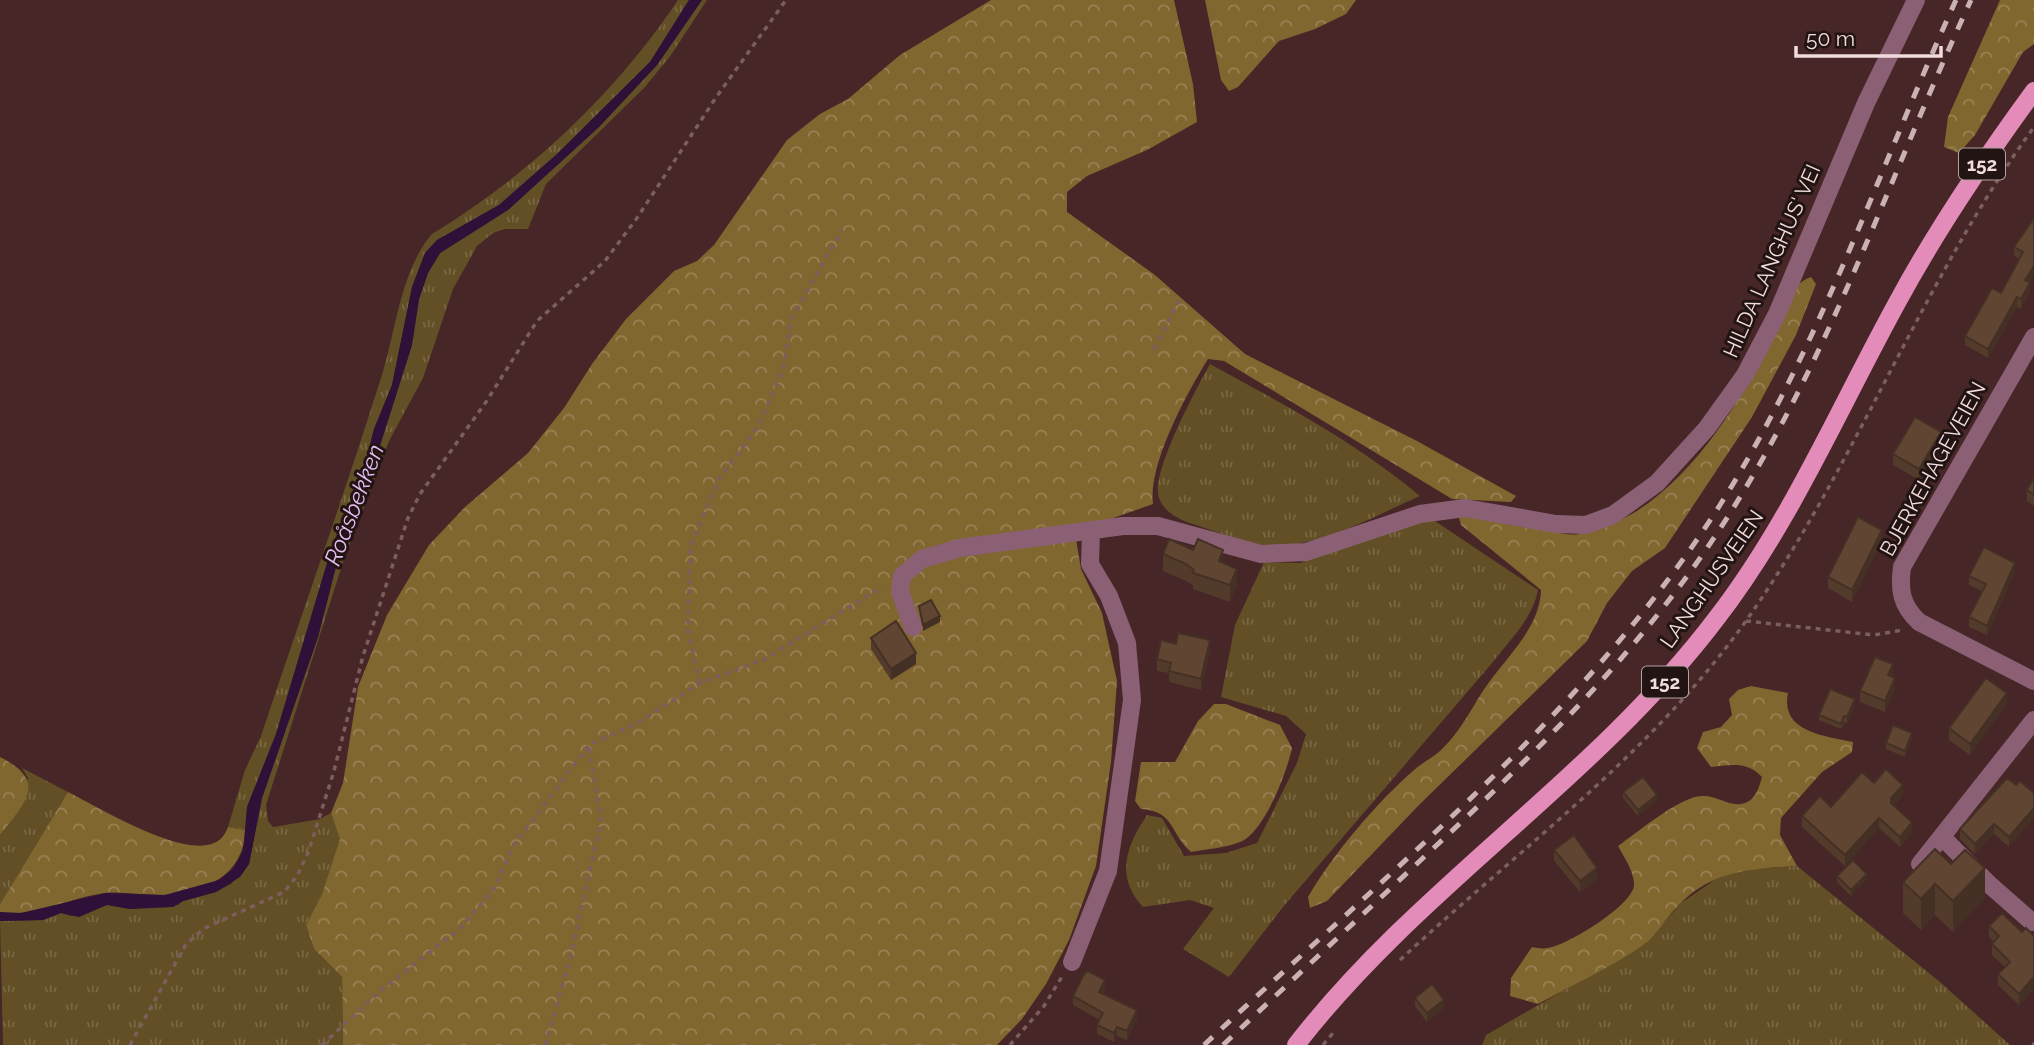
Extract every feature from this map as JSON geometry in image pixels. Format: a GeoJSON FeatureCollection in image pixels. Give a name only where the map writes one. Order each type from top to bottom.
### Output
{"type":"FeatureCollection","features":[{"type":"Feature","properties":{"kind":"main road","name":"LANGHUSVEIEN"},"geometry":{"type":"LineString","coordinates":[[1296,1045],[1380,948],[1613,737],[1716,620],[1785,515],[1942,224],[2034,91]]}},
{"type":"Feature","properties":{"kind":"street","name":"HILDA LANGHUS' VEI"},"geometry":{"type":"LineString","coordinates":[[902,576],[922,559],[960,548],[1091,533],[1123,526],[1158,526],[1261,554],[1306,552],[1420,513],[1465,508],[1586,525],[1613,515],[1657,483],[1707,428],[1745,375],[1777,314],[1866,103],[1916,0]]}},
{"type":"Feature","properties":{"kind":"street","name":"BJERKEHAGEVEIEN"},"geometry":{"type":"LineString","coordinates":[[2034,337],[1902,567],[1899,588],[1902,601],[1919,622],[2034,681]]}},
{"type":"Feature","properties":{"kind":"street"},"geometry":{"type":"LineString","coordinates":[[1072,962],[1108,871],[1132,700],[1127,643],[1109,596],[1090,564],[1091,533]]}},
{"type":"Feature","properties":{"kind":"street"},"geometry":{"type":"LineString","coordinates":[[902,576],[900,592],[913,627]]}},
{"type":"Feature","properties":{"kind":"street"},"geometry":{"type":"LineString","coordinates":[[1920,864],[2034,720]]}},
{"type":"Feature","properties":{"kind":"street"},"geometry":{"type":"LineString","coordinates":[[1942,837],[2032,922]]}},
{"type":"Feature","properties":{"kind":"path"},"geometry":{"type":"LineString","coordinates":[[130,1045],[186,944],[205,928],[284,892],[297,876],[308,853],[334,771],[363,656],[408,518],[420,494],[486,402],[537,321],[605,261],[637,218],[717,96],[786,0]]}},
{"type":"Feature","properties":{"kind":"path"},"geometry":{"type":"LineString","coordinates":[[699,683],[688,631],[690,547],[719,479],[759,425],[782,369],[792,318],[842,230]]}},
{"type":"Feature","properties":{"kind":"path"},"geometry":{"type":"LineString","coordinates":[[1154,349],[1179,300]]}},
{"type":"Feature","properties":{"kind":"path"},"geometry":{"type":"LineString","coordinates":[[322,1045],[379,992],[458,930],[494,890],[513,846],[589,745],[637,723],[699,683],[763,660],[902,576]]}},
{"type":"Feature","properties":{"kind":"path"},"geometry":{"type":"LineString","coordinates":[[1746,621],[1874,635],[1900,632],[1919,622]]}},
{"type":"Feature","properties":{"kind":"path"},"geometry":{"type":"LineString","coordinates":[[545,1045],[569,962],[601,821],[589,745]]}},
{"type":"Feature","properties":{"kind":"path"},"geometry":{"type":"LineString","coordinates":[[1010,1045],[1044,1006],[1072,962]]}},
{"type":"Feature","properties":{"kind":"green space"},"geometry":{"type":"Polygon","coordinates":[[[678,0],[689,0],[650,62],[556,155],[499,205],[437,240],[425,253],[412,287],[392,385],[374,429],[358,492],[333,543],[276,734],[247,807],[246,830],[228,827],[245,770],[261,736],[367,423],[400,303],[421,249],[432,234],[503,185],[568,130],[626,68],[678,0]]]}},
{"type":"Feature","properties":{"kind":"green space"},"geometry":{"type":"Polygon","coordinates":[[[702,0],[707,0],[671,55],[645,87],[546,184],[528,229],[505,229],[493,233],[477,246],[453,289],[423,378],[389,441],[343,562],[266,805],[268,821],[273,827],[320,819],[331,813],[341,839],[322,894],[306,925],[314,949],[342,977],[343,1045],[3,1045],[0,921],[43,920],[61,913],[71,916],[107,905],[130,909],[178,905],[231,884],[249,864],[262,798],[318,637],[340,551],[363,499],[412,345],[419,299],[428,273],[440,253],[508,210],[599,127],[657,65],[702,0]]]}},
{"type":"Feature","properties":{"kind":"green space"},"geometry":{"type":"Polygon","coordinates":[[[991,0],[1174,0],[1193,84],[1197,122],[1147,150],[1087,176],[1067,192],[1067,212],[1155,275],[1245,354],[1417,441],[1516,496],[1511,502],[1452,499],[1224,361],[1208,359],[1180,409],[1163,450],[1153,488],[1153,504],[1102,522],[1074,527],[1081,569],[1102,613],[1117,681],[1111,762],[1096,866],[1069,940],[1046,984],[1022,1019],[997,1045],[343,1045],[342,977],[314,949],[306,925],[322,894],[340,839],[331,813],[343,783],[358,687],[387,615],[429,545],[465,507],[528,453],[564,408],[592,364],[626,319],[674,271],[697,261],[714,245],[787,140],[820,114],[848,99],[900,55],[991,0]]]}},
{"type":"Feature","properties":{"kind":"green space"},"geometry":{"type":"Polygon","coordinates":[[[1205,0],[1356,0],[1346,14],[1315,29],[1279,41],[1238,87],[1229,91],[1221,80],[1205,0]]]}},
{"type":"Feature","properties":{"kind":"green space"},"geometry":{"type":"Polygon","coordinates":[[[2000,0],[2034,0],[2034,44],[2023,52],[1975,135],[1959,153],[1944,147],[1948,117],[2000,0]]]}},
{"type":"Feature","properties":{"kind":"green space"},"geometry":{"type":"Polygon","coordinates":[[[1811,277],[1816,284],[1796,335],[1752,417],[1665,548],[1632,571],[1607,603],[1587,641],[1419,805],[1327,901],[1310,908],[1308,897],[1343,846],[1400,783],[1448,742],[1531,626],[1536,614],[1541,590],[1461,525],[1458,514],[1574,535],[1611,525],[1641,508],[1668,487],[1717,431],[1755,370],[1789,295],[1802,281],[1811,277]]]}},
{"type":"Feature","properties":{"kind":"green space"},"geometry":{"type":"Polygon","coordinates":[[[1210,364],[1345,441],[1420,496],[1323,538],[1282,546],[1238,539],[1178,518],[1163,505],[1158,493],[1159,481],[1169,447],[1210,364]]]}},
{"type":"Feature","properties":{"kind":"green space"},"geometry":{"type":"Polygon","coordinates":[[[1429,517],[1538,590],[1531,610],[1493,662],[1283,907],[1229,977],[1183,949],[1214,908],[1190,900],[1143,907],[1134,896],[1126,873],[1129,850],[1134,838],[1147,815],[1162,818],[1184,856],[1226,853],[1257,843],[1297,763],[1306,734],[1286,716],[1221,697],[1235,625],[1264,562],[1300,563],[1348,543],[1429,517]]]}},
{"type":"Feature","properties":{"kind":"green space"},"geometry":{"type":"Polygon","coordinates":[[[1751,686],[1788,693],[1787,706],[1797,724],[1818,734],[1853,742],[1852,752],[1822,772],[1781,818],[1780,835],[1797,866],[1748,870],[1718,878],[1691,894],[1647,942],[1604,969],[1538,1004],[1510,996],[1511,978],[1532,947],[1548,948],[1569,940],[1611,914],[1630,894],[1634,886],[1633,876],[1618,846],[1682,802],[1708,796],[1739,804],[1754,796],[1762,777],[1745,766],[1711,767],[1697,748],[1703,732],[1721,727],[1732,715],[1729,699],[1738,690],[1751,686]]]}},
{"type":"Feature","properties":{"kind":"green space"},"geometry":{"type":"Polygon","coordinates":[[[1214,704],[1226,704],[1280,725],[1292,748],[1273,801],[1258,827],[1240,842],[1191,852],[1166,819],[1160,814],[1141,809],[1135,801],[1141,762],[1175,762],[1198,721],[1214,704]]]}},
{"type":"Feature","properties":{"kind":"green space"},"geometry":{"type":"Polygon","coordinates":[[[0,757],[24,775],[28,793],[18,812],[0,835],[0,757]]]}},
{"type":"Feature","properties":{"kind":"green space"},"geometry":{"type":"Polygon","coordinates":[[[22,768],[68,792],[0,904],[0,835],[10,822],[28,778],[22,768]]]}},
{"type":"Feature","properties":{"kind":"green space"},"geometry":{"type":"Polygon","coordinates":[[[68,792],[140,829],[182,843],[200,846],[214,843],[223,836],[228,827],[246,830],[243,846],[238,859],[220,879],[194,890],[163,895],[107,893],[37,910],[0,912],[0,904],[68,792]]]}},
{"type":"Feature","properties":{"kind":"green space"},"geometry":{"type":"Polygon","coordinates":[[[1797,866],[1940,982],[2010,1045],[1482,1045],[1486,1035],[1645,944],[1681,903],[1716,879],[1738,870],[1797,866]]]}},
{"type":"Feature","properties":{"kind":"water","name":"Roåsbekken"},"geometry":{"type":"Polygon","coordinates":[[[689,0],[702,0],[657,65],[599,127],[508,210],[440,253],[428,273],[419,299],[412,345],[363,499],[340,551],[318,637],[262,798],[249,864],[240,877],[216,892],[183,901],[173,907],[130,909],[107,905],[79,917],[61,913],[43,920],[0,921],[0,912],[21,913],[106,893],[165,895],[219,880],[233,869],[243,851],[247,807],[276,734],[333,543],[358,492],[374,429],[392,385],[412,287],[425,253],[437,240],[499,205],[556,155],[650,62],[689,0]]]}},
{"type":"Feature","properties":{"kind":"building"},"geometry":{"type":"Polygon","coordinates":[[[2034,218],[2034,266],[2025,280],[2030,283],[2021,299],[2017,297],[1988,349],[1965,336],[1992,288],[2001,293],[2023,252],[2014,247],[2034,218]]]}},
{"type":"Feature","properties":{"kind":"building"},"geometry":{"type":"Polygon","coordinates":[[[1915,417],[1941,432],[1919,469],[1893,454],[1915,417]]]}},
{"type":"Feature","properties":{"kind":"building"},"geometry":{"type":"Polygon","coordinates":[[[2034,477],[2034,495],[2027,490],[2034,477]]]}},
{"type":"Feature","properties":{"kind":"building"},"geometry":{"type":"Polygon","coordinates":[[[1858,517],[1882,530],[1852,590],[1828,577],[1858,517]]]}},
{"type":"Feature","properties":{"kind":"building"},"geometry":{"type":"Polygon","coordinates":[[[1169,539],[1193,550],[1198,539],[1223,550],[1219,561],[1237,569],[1230,585],[1193,573],[1194,570],[1186,564],[1163,554],[1169,539]]]}},
{"type":"Feature","properties":{"kind":"building"},"geometry":{"type":"Polygon","coordinates":[[[1984,547],[2015,563],[1987,626],[1969,617],[1986,584],[1969,576],[1984,547]]]}},
{"type":"Feature","properties":{"kind":"building"},"geometry":{"type":"Polygon","coordinates":[[[931,600],[940,616],[923,625],[919,606],[931,600]]]}},
{"type":"Feature","properties":{"kind":"building"},"geometry":{"type":"Polygon","coordinates":[[[896,621],[916,653],[891,669],[871,638],[896,621]]]}},
{"type":"Feature","properties":{"kind":"building"},"geometry":{"type":"Polygon","coordinates":[[[1178,633],[1210,640],[1201,679],[1169,671],[1171,663],[1157,659],[1161,640],[1176,644],[1178,633]]]}},
{"type":"Feature","properties":{"kind":"building"},"geometry":{"type":"Polygon","coordinates":[[[1875,657],[1893,664],[1888,675],[1895,678],[1885,701],[1860,691],[1875,657]]]}},
{"type":"Feature","properties":{"kind":"building"},"geometry":{"type":"Polygon","coordinates":[[[1986,678],[2007,693],[1970,744],[1949,728],[1986,678]]]}},
{"type":"Feature","properties":{"kind":"building"},"geometry":{"type":"Polygon","coordinates":[[[1830,689],[1855,699],[1841,724],[1819,715],[1830,689]]]}},
{"type":"Feature","properties":{"kind":"building"},"geometry":{"type":"Polygon","coordinates":[[[1893,725],[1912,733],[1905,751],[1886,743],[1893,725]]]}},
{"type":"Feature","properties":{"kind":"building"},"geometry":{"type":"Polygon","coordinates":[[[1886,769],[1903,785],[1891,798],[1891,803],[1912,822],[1900,837],[1879,818],[1845,855],[1802,816],[1820,796],[1831,807],[1862,772],[1874,783],[1886,769]]]}},
{"type":"Feature","properties":{"kind":"building"},"geometry":{"type":"Polygon","coordinates":[[[1643,777],[1657,795],[1638,810],[1623,792],[1643,777]]]}},
{"type":"Feature","properties":{"kind":"building"},"geometry":{"type":"Polygon","coordinates":[[[2007,778],[2016,785],[2020,781],[2034,793],[2034,808],[2009,837],[1994,824],[1975,844],[1960,829],[2007,778]]]}},
{"type":"Feature","properties":{"kind":"building"},"geometry":{"type":"Polygon","coordinates":[[[1574,835],[1597,868],[1580,881],[1554,850],[1574,835]]]}},
{"type":"Feature","properties":{"kind":"building"},"geometry":{"type":"Polygon","coordinates":[[[1935,849],[1951,864],[1965,850],[1985,868],[1953,901],[1935,884],[1921,899],[1903,882],[1935,849]]]}},
{"type":"Feature","properties":{"kind":"building"},"geometry":{"type":"Polygon","coordinates":[[[1853,860],[1867,874],[1851,890],[1837,876],[1853,860]]]}},
{"type":"Feature","properties":{"kind":"building"},"geometry":{"type":"Polygon","coordinates":[[[2002,913],[2022,932],[2026,928],[2034,936],[2034,977],[2019,994],[1998,974],[2010,962],[1992,944],[1999,936],[1989,926],[2002,913]]]}},
{"type":"Feature","properties":{"kind":"building"},"geometry":{"type":"Polygon","coordinates":[[[1088,971],[1105,980],[1099,992],[1137,1010],[1127,1031],[1117,1027],[1114,1033],[1097,1025],[1103,1013],[1073,996],[1088,971]]]}},
{"type":"Feature","properties":{"kind":"building"},"geometry":{"type":"Polygon","coordinates":[[[1432,984],[1444,1000],[1427,1013],[1415,998],[1432,984]]]}},
{"type":"Feature","properties":{"kind":"railway"},"geometry":{"type":"LineString","coordinates":[[1204,1045],[1411,855],[1546,723],[1609,653],[1667,581],[1720,505],[1756,445],[1788,383],[1847,257],[1956,0]]}},
{"type":"Feature","properties":{"kind":"railway"},"geometry":{"type":"LineString","coordinates":[[1223,1045],[1550,736],[1628,650],[1700,559],[1768,449],[1801,387],[1860,259],[1971,0]]}}]}
